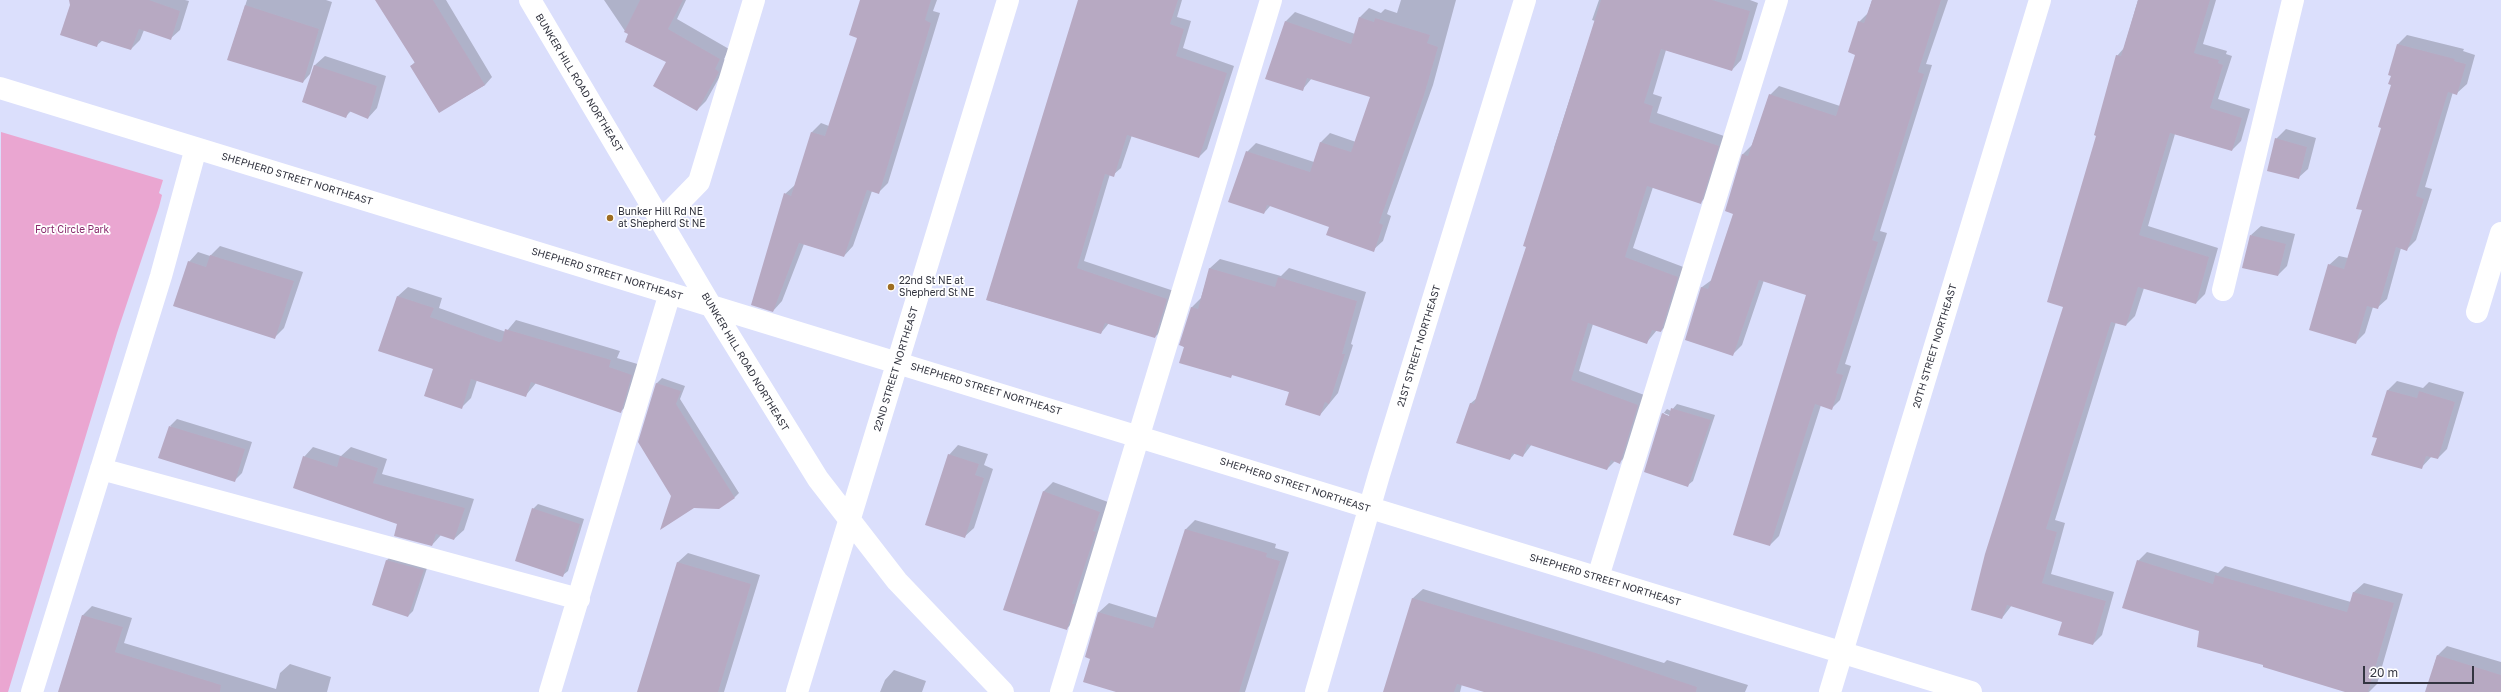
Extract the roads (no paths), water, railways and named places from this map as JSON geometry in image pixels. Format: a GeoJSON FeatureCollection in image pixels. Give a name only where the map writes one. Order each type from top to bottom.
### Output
{"type":"FeatureCollection","features":[{"type":"Feature","properties":{"kind":"street","name":"BUNKER HILL ROAD NORTHEAST"},"geometry":{"type":"LineString","coordinates":[[530,0],[801,455],[897,581],[1003,692]]}},
{"type":"Feature","properties":{"kind":"street"},"geometry":{"type":"LineString","coordinates":[[661,221],[699,182],[754,0]]}},
{"type":"Feature","properties":{"kind":"street","name":"22ND STREET NORTHEAST"},"geometry":{"type":"LineString","coordinates":[[798,692],[1008,0]]}},
{"type":"Feature","properties":{"kind":"street"},"geometry":{"type":"LineString","coordinates":[[1061,692],[1271,0]]}},
{"type":"Feature","properties":{"kind":"street","name":"21ST STREET NORTHEAST"},"geometry":{"type":"LineString","coordinates":[[1316,692],[1370,509],[1525,0]]}},
{"type":"Feature","properties":{"kind":"street"},"geometry":{"type":"LineString","coordinates":[[1598,578],[1777,0]]}},
{"type":"Feature","properties":{"kind":"street","name":"20TH STREET NORTHEAST"},"geometry":{"type":"LineString","coordinates":[[1830,692],[2040,0]]}},
{"type":"Feature","properties":{"kind":"street"},"geometry":{"type":"LineString","coordinates":[[2223,290],[2293,0]]}},
{"type":"Feature","properties":{"kind":"street","name":"SHEPHERD STREET NORTHEAST"},"geometry":{"type":"LineString","coordinates":[[0,88],[1971,692]]}},
{"type":"Feature","properties":{"kind":"street"},"geometry":{"type":"LineString","coordinates":[[32,692],[161,276],[196,148]]}},
{"type":"Feature","properties":{"kind":"street"},"geometry":{"type":"LineString","coordinates":[[2478,312],[2501,233]]}},
{"type":"Feature","properties":{"kind":"street"},"geometry":{"type":"LineString","coordinates":[[550,692],[670,293]]}},
{"type":"Feature","properties":{"kind":"street"},"geometry":{"type":"LineString","coordinates":[[101,469],[578,599]]}},
{"type":"Feature","properties":{"kind":"place","name":"Bunker Hill Rd NE at Shepherd St NE"},"geometry":{"type":"Point","coordinates":[610,218]}},
{"type":"Feature","properties":{"kind":"place","name":"22nd St NE at Shepherd St NE"},"geometry":{"type":"Point","coordinates":[891,287]}},
{"type":"Feature","properties":{"kind":"park label","name":"Fort Circle Park"},"geometry":{"type":"Point","coordinates":[72,230]}}]}
